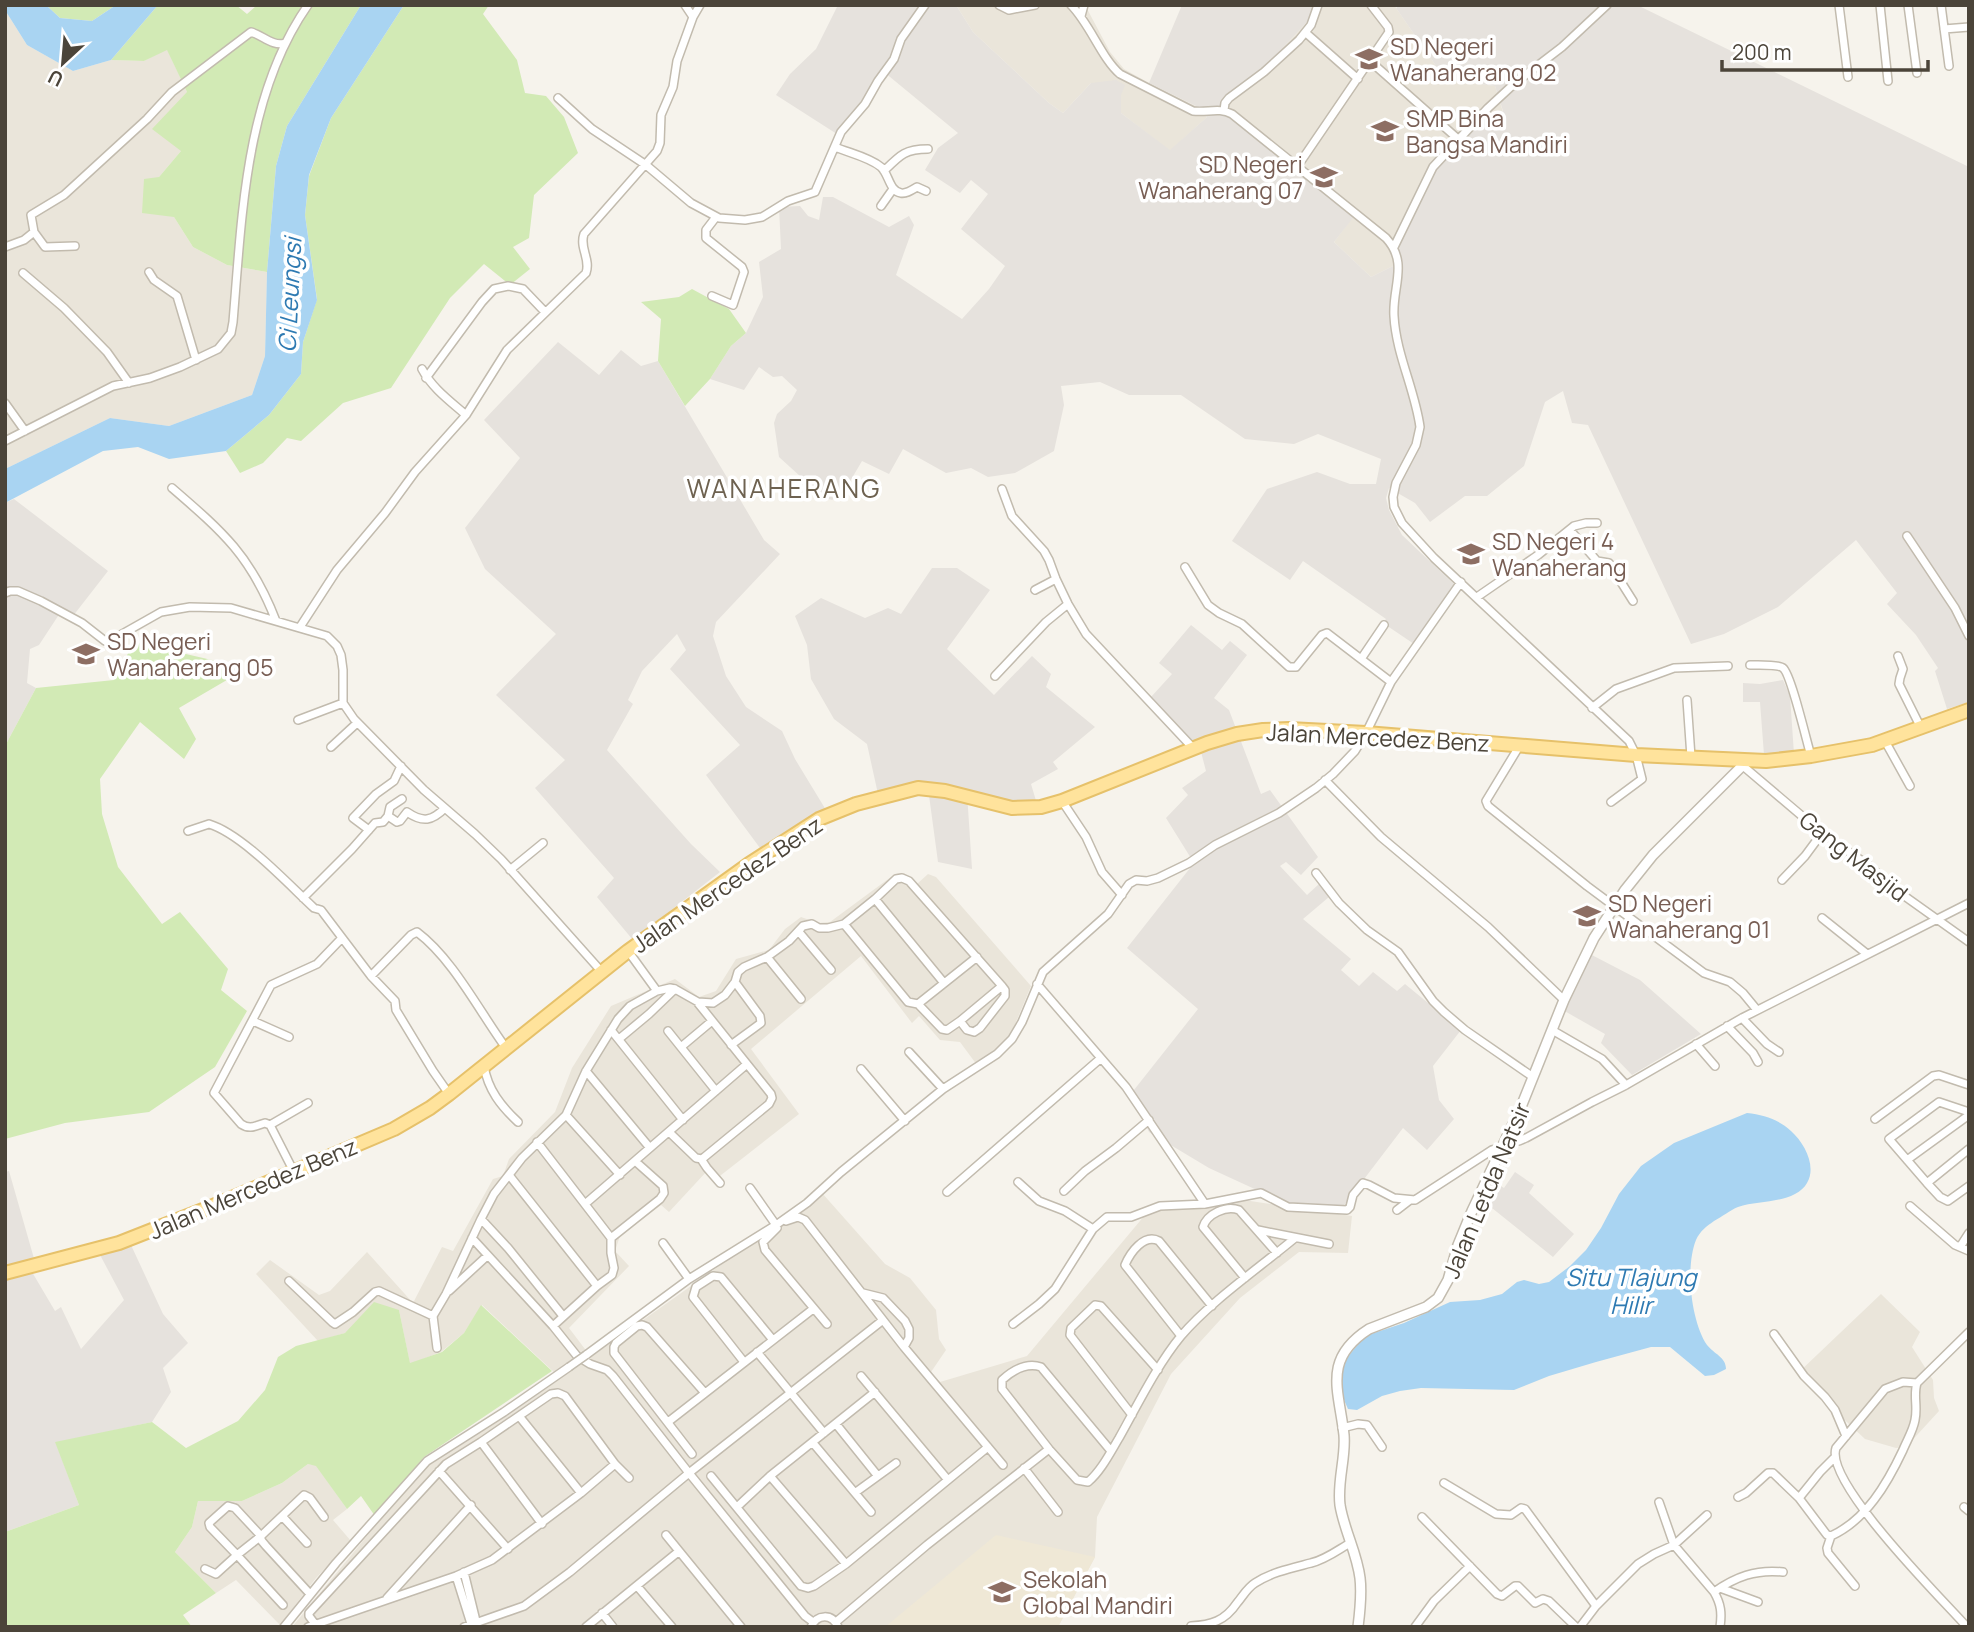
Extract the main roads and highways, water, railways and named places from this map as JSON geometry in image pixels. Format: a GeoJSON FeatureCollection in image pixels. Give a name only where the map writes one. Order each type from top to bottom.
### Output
{"type":"FeatureCollection","features":[{"type":"Feature","properties":{"kind":"main road","name":"Jalan Mercedez Benz"},"geometry":{"type":"LineString","coordinates":[[5,1273],[119,1243],[208,1209],[394,1129],[449,1094],[601,971],[749,864],[809,825],[845,808],[904,791],[923,788],[1012,808],[1037,808],[1062,801],[1194,748],[1237,734],[1289,729],[1745,763],[1811,757],[1859,748],[1969,710]]}},
{"type":"Feature","properties":{"kind":"water"},"geometry":{"type":"Polygon","coordinates":[[[5,5],[46,5],[60,18],[92,21],[116,5],[158,5],[111,60],[73,71],[27,45],[5,10],[5,5]]]}},
{"type":"Feature","properties":{"kind":"water","name":"Ci Leungsi"},"geometry":{"type":"Polygon","coordinates":[[[361,5],[404,5],[331,118],[309,175],[305,215],[317,300],[303,342],[301,374],[269,415],[226,451],[169,459],[138,447],[103,451],[5,503],[5,469],[110,418],[169,426],[252,395],[265,356],[267,272],[276,166],[287,126],[361,5]]]}},
{"type":"Feature","properties":{"kind":"water","name":"Situ Tlajung Hilir"},"geometry":{"type":"Polygon","coordinates":[[[1747,1113],[1770,1118],[1791,1131],[1803,1145],[1811,1171],[1804,1188],[1795,1194],[1735,1208],[1706,1227],[1696,1240],[1690,1279],[1697,1322],[1707,1345],[1724,1361],[1726,1369],[1705,1376],[1670,1347],[1651,1347],[1549,1376],[1514,1390],[1421,1388],[1382,1396],[1357,1410],[1348,1409],[1341,1393],[1342,1364],[1359,1343],[1371,1334],[1404,1323],[1450,1302],[1480,1300],[1502,1294],[1517,1282],[1549,1282],[1586,1250],[1619,1194],[1641,1166],[1674,1143],[1747,1113]]]}},
{"type":"Feature","properties":{"kind":"place","name":"SD Negeri Wanaherang 02"},"geometry":{"type":"Point","coordinates":[1369,59]}},
{"type":"Feature","properties":{"kind":"place","name":"SMP Bina Bangsa Mandiri"},"geometry":{"type":"Point","coordinates":[1385,131]}},
{"type":"Feature","properties":{"kind":"place","name":"SD Negeri Wanaherang 07"},"geometry":{"type":"Point","coordinates":[1324,177]}},
{"type":"Feature","properties":{"kind":"place","name":"SD Negeri 4 Wanaherang"},"geometry":{"type":"Point","coordinates":[1471,554]}},
{"type":"Feature","properties":{"kind":"place","name":"SD Negeri Wanaherang 05"},"geometry":{"type":"Point","coordinates":[86,654]}},
{"type":"Feature","properties":{"kind":"place","name":"SD Negeri Wanaherang 01"},"geometry":{"type":"Point","coordinates":[1587,916]}},
{"type":"Feature","properties":{"kind":"place","name":"Sekolah Global Mandiri"},"geometry":{"type":"Point","coordinates":[1002,1592]}},
{"type":"Feature","properties":{"kind":"district","name":"WANAHERANG"},"geometry":{"type":"Point","coordinates":[784,488]}}]}
